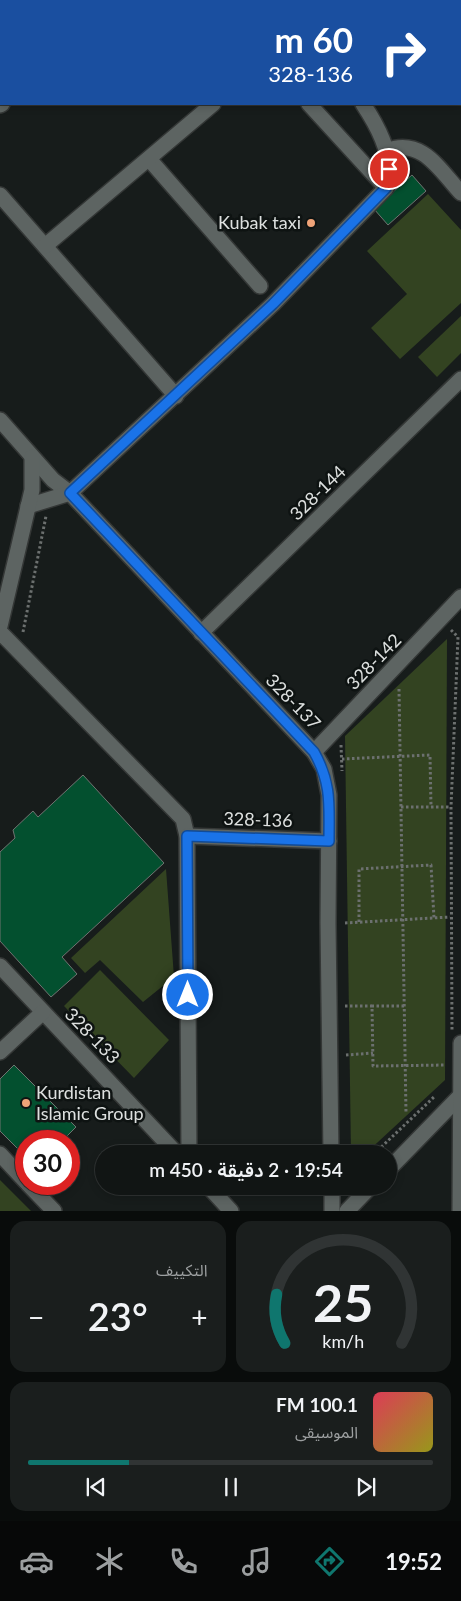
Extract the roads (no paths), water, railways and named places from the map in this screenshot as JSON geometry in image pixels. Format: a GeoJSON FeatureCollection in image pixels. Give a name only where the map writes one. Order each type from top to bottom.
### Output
{"type":"FeatureCollection","features":[{"type":"Feature","properties":{"kind":"street"},"geometry":{"type":"LineString","coordinates":[[45,246],[211,105]]}},
{"type":"Feature","properties":{"kind":"street"},"geometry":{"type":"LineString","coordinates":[[311,105],[386,188]]}},
{"type":"Feature","properties":{"kind":"street"},"geometry":{"type":"LineString","coordinates":[[28,506],[70,493],[273,304],[386,188],[389,169],[386,151],[376,122],[364,105]]}},
{"type":"Feature","properties":{"kind":"street"},"geometry":{"type":"LineString","coordinates":[[386,151],[400,146],[423,152],[461,193]]}},
{"type":"Feature","properties":{"kind":"street"},"geometry":{"type":"LineString","coordinates":[[149,159],[260,286]]}},
{"type":"Feature","properties":{"kind":"street"},"geometry":{"type":"LineString","coordinates":[[0,195],[176,396]]}},
{"type":"Feature","properties":{"kind":"street","name":"328-144"},"geometry":{"type":"LineString","coordinates":[[201,633],[461,379]]}},
{"type":"Feature","properties":{"kind":"street","name":"328-137"},"geometry":{"type":"LineString","coordinates":[[0,420],[53,480],[70,493],[314,752],[324,769],[330,795],[331,1145]]}},
{"type":"Feature","properties":{"kind":"street"},"geometry":{"type":"LineString","coordinates":[[0,626],[32,490],[32,457]]}},
{"type":"Feature","properties":{"kind":"street","name":"328-142"},"geometry":{"type":"LineString","coordinates":[[314,752],[461,598]]}},
{"type":"Feature","properties":{"kind":"street"},"geometry":{"type":"LineString","coordinates":[[0,632],[183,819],[187,836],[189,1145]]}},
{"type":"Feature","properties":{"kind":"street","name":"328-136"},"geometry":{"type":"LineString","coordinates":[[187,836],[329,841]]}},
{"type":"Feature","properties":{"kind":"street","name":"328-133"},"geometry":{"type":"LineString","coordinates":[[0,966],[169,1145]]}},
{"type":"Feature","properties":{"kind":"street"},"geometry":{"type":"LineString","coordinates":[[0,1052],[43,1012]]}},
{"type":"Feature","properties":{"kind":"street"},"geometry":{"type":"LineString","coordinates":[[456,1039],[460,1096],[460,1211]]}},
{"type":"Feature","properties":{"kind":"street"},"geometry":{"type":"LineString","coordinates":[[397,1161],[460,1096]]}},
{"type":"Feature","properties":{"kind":"street"},"geometry":{"type":"LineString","coordinates":[[0,1154],[15,1170]]}},
{"type":"Feature","properties":{"kind":"street"},"geometry":{"type":"LineString","coordinates":[[39,1195],[54,1211]]}},
{"type":"Feature","properties":{"kind":"street"},"geometry":{"type":"LineString","coordinates":[[217,1195],[232,1211]]}},
{"type":"Feature","properties":{"kind":"street"},"geometry":{"type":"LineString","coordinates":[[332,1195],[332,1211]]}},
{"type":"Feature","properties":{"kind":"street"},"geometry":{"type":"LineString","coordinates":[[347,1211],[363,1195]]}},
{"type":"Feature","properties":{"kind":"place","name":"Kubak taxi"},"geometry":{"type":"Point","coordinates":[311,223]}},
{"type":"Feature","properties":{"kind":"place","name":"Kurdistan Islamic Group"},"geometry":{"type":"Point","coordinates":[26,1103]}}]}
